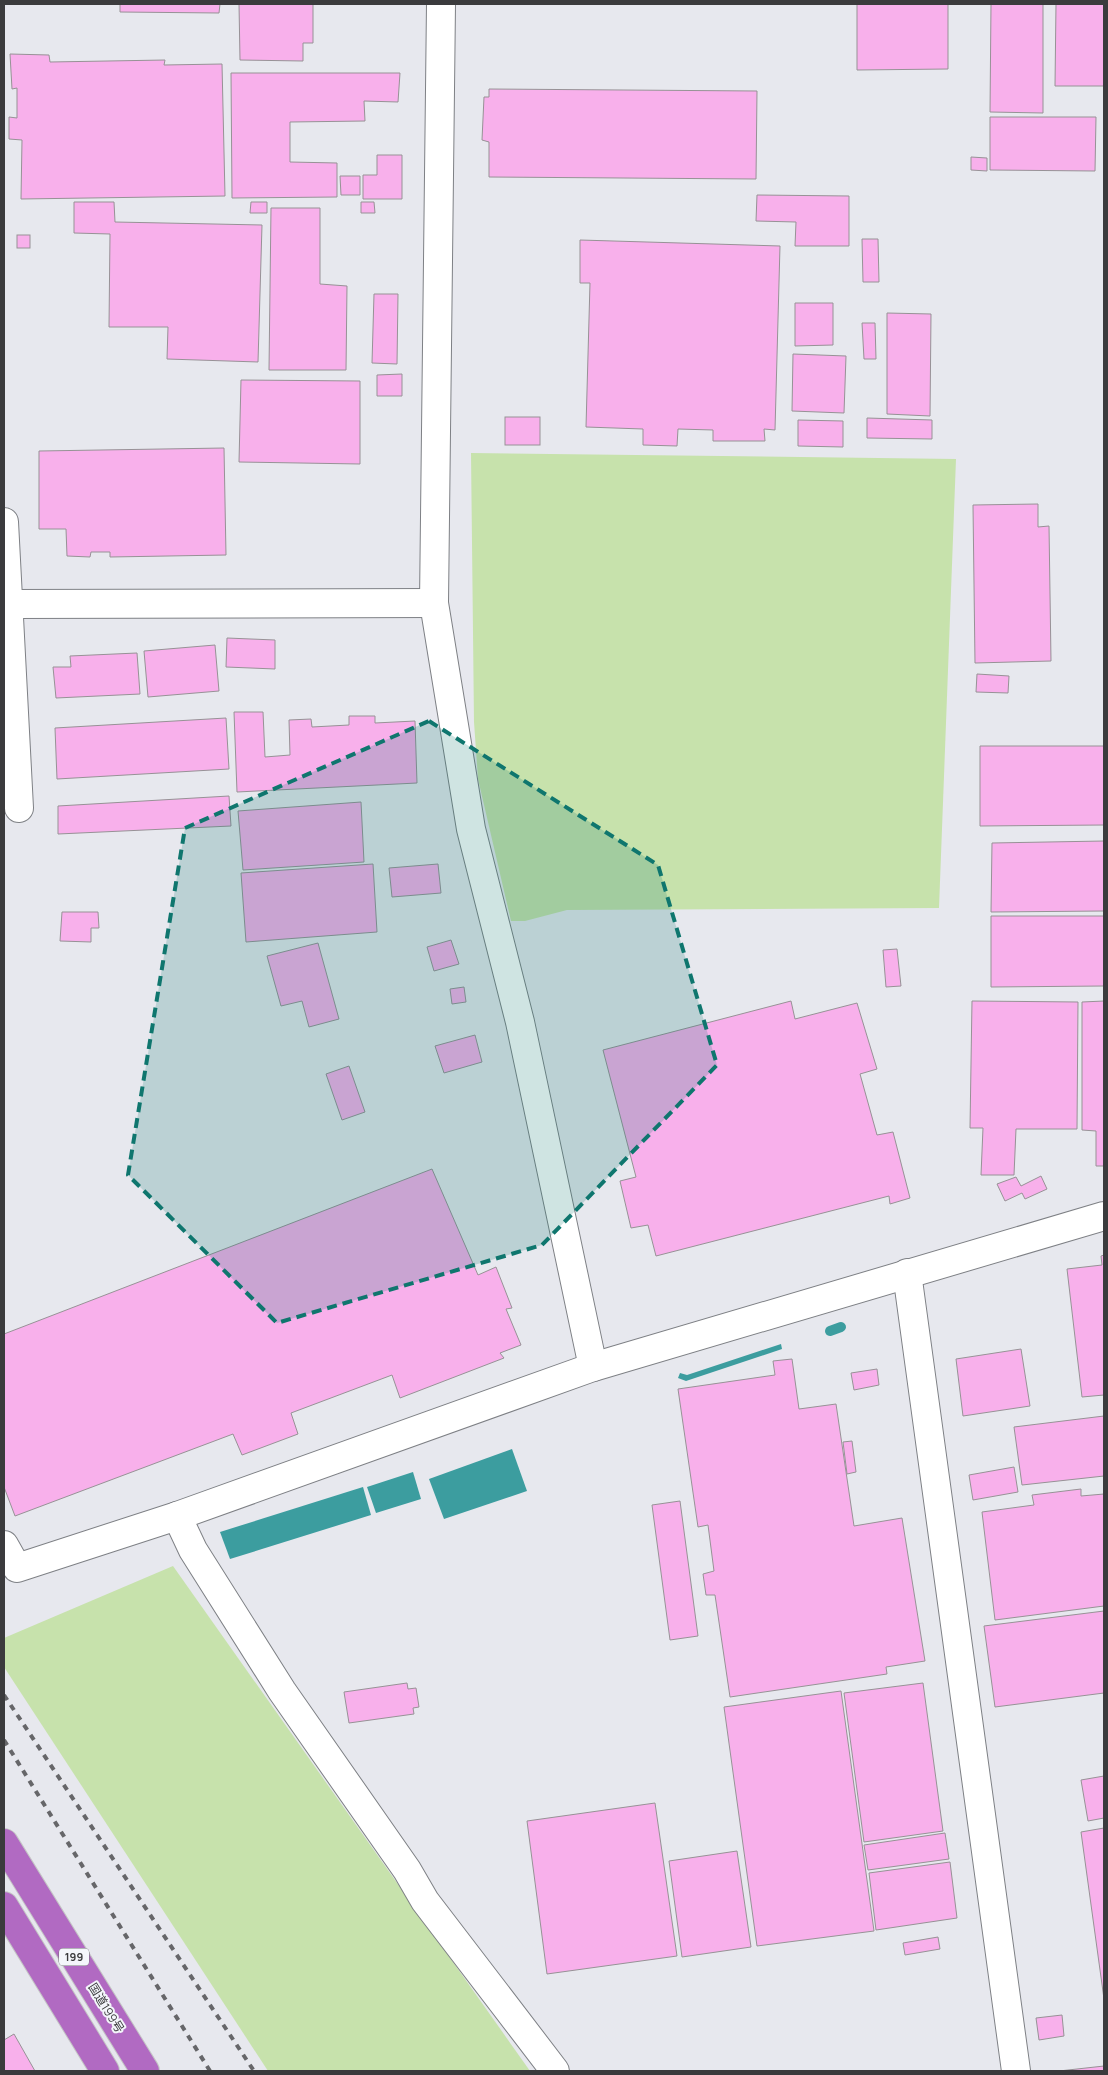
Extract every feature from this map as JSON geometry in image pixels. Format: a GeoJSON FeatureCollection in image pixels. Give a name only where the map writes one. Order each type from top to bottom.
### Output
{"type":"FeatureCollection","features":[{"type":"Feature","properties":{"kind":"highway","name":"国道199号"},"geometry":{"type":"LineString","coordinates":[[4,1842],[145,2071]]}},
{"type":"Feature","properties":{"kind":"highway","name":"199"},"geometry":{"type":"LineString","coordinates":[[4,1906],[105,2071]]}},
{"type":"Feature","properties":{"kind":"street"},"geometry":{"type":"LineString","coordinates":[[441,4],[434,603],[471,828],[520,1022],[593,1366]]}},
{"type":"Feature","properties":{"kind":"street"},"geometry":{"type":"LineString","coordinates":[[4,522],[20,808]]}},
{"type":"Feature","properties":{"kind":"street"},"geometry":{"type":"LineString","coordinates":[[9,604],[434,603]]}},
{"type":"Feature","properties":{"kind":"street"},"geometry":{"type":"LineString","coordinates":[[4,1545],[17,1568],[177,1516],[593,1366],[1104,1216]]}},
{"type":"Feature","properties":{"kind":"street"},"geometry":{"type":"LineString","coordinates":[[907,1273],[1016,2071]]}},
{"type":"Feature","properties":{"kind":"street"},"geometry":{"type":"LineString","coordinates":[[177,1516],[193,1550],[282,1691],[407,1870],[425,1901],[555,2071]]}},
{"type":"Feature","properties":{"kind":"highlighted area"},"geometry":{"type":"Polygon","coordinates":[[[429,721],[658,865],[717,1065],[542,1245],[277,1323],[128,1175],[185,828],[429,721]]]}},
{"type":"Feature","properties":{"kind":"green space"},"geometry":{"type":"Polygon","coordinates":[[[471,453],[956,459],[939,908],[567,910],[525,921],[511,921],[478,779],[474,722],[471,453]]]}},
{"type":"Feature","properties":{"kind":"green space"},"geometry":{"type":"Polygon","coordinates":[[[173,1566],[530,2071],[268,2071],[4,1667],[4,1638],[173,1566]]]}},
{"type":"Feature","properties":{"kind":"water"},"geometry":{"type":"Polygon","coordinates":[[[781,1344],[782,1349],[686,1381],[678,1378],[680,1373],[687,1375],[781,1344]]]}},
{"type":"Feature","properties":{"kind":"water"},"geometry":{"type":"Polygon","coordinates":[[[512,1449],[527,1491],[444,1519],[429,1479],[512,1449]]]}},
{"type":"Feature","properties":{"kind":"water"},"geometry":{"type":"Polygon","coordinates":[[[413,1472],[421,1499],[376,1513],[367,1487],[413,1472]]]}},
{"type":"Feature","properties":{"kind":"water"},"geometry":{"type":"Polygon","coordinates":[[[363,1487],[371,1515],[230,1559],[220,1532],[363,1487]]]}},
{"type":"Feature","properties":{"kind":"building"},"geometry":{"type":"Polygon","coordinates":[[[120,4],[220,4],[219,13],[120,12],[120,4]]]}},
{"type":"Feature","properties":{"kind":"building"},"geometry":{"type":"Polygon","coordinates":[[[239,4],[313,4],[313,43],[303,43],[303,61],[240,60],[239,4]]]}},
{"type":"Feature","properties":{"kind":"building"},"geometry":{"type":"Polygon","coordinates":[[[857,4],[948,4],[948,69],[857,70],[857,4]]]}},
{"type":"Feature","properties":{"kind":"building"},"geometry":{"type":"Polygon","coordinates":[[[991,4],[1043,4],[1043,113],[990,112],[991,4]]]}},
{"type":"Feature","properties":{"kind":"building"},"geometry":{"type":"Polygon","coordinates":[[[1056,4],[1104,4],[1104,86],[1055,86],[1056,4]]]}},
{"type":"Feature","properties":{"kind":"building"},"geometry":{"type":"Polygon","coordinates":[[[10,54],[49,55],[50,62],[165,60],[164,65],[222,64],[225,196],[21,199],[22,140],[9,139],[9,117],[17,118],[17,88],[12,89],[10,54]]]}},
{"type":"Feature","properties":{"kind":"building"},"geometry":{"type":"Polygon","coordinates":[[[231,73],[400,73],[398,102],[364,101],[365,121],[290,122],[290,162],[337,163],[337,197],[232,198],[231,73]]]}},
{"type":"Feature","properties":{"kind":"building"},"geometry":{"type":"Polygon","coordinates":[[[489,89],[757,91],[756,179],[489,177],[489,142],[482,140],[484,97],[489,97],[489,89]]]}},
{"type":"Feature","properties":{"kind":"building"},"geometry":{"type":"Polygon","coordinates":[[[990,117],[1096,117],[1095,171],[990,170],[990,117]]]}},
{"type":"Feature","properties":{"kind":"building"},"geometry":{"type":"Polygon","coordinates":[[[377,155],[402,155],[402,199],[363,199],[363,175],[377,175],[377,155]]]}},
{"type":"Feature","properties":{"kind":"building"},"geometry":{"type":"Polygon","coordinates":[[[971,157],[987,158],[987,171],[971,170],[971,157]]]}},
{"type":"Feature","properties":{"kind":"building"},"geometry":{"type":"Polygon","coordinates":[[[340,176],[360,176],[360,195],[341,195],[340,176]]]}},
{"type":"Feature","properties":{"kind":"building"},"geometry":{"type":"Polygon","coordinates":[[[757,195],[849,196],[849,246],[795,246],[796,222],[756,221],[757,195]]]}},
{"type":"Feature","properties":{"kind":"building"},"geometry":{"type":"Polygon","coordinates":[[[74,202],[114,202],[115,222],[262,225],[258,362],[167,359],[168,327],[109,327],[110,234],[74,233],[74,202]]]}},
{"type":"Feature","properties":{"kind":"building"},"geometry":{"type":"Polygon","coordinates":[[[251,202],[267,202],[267,213],[250,213],[251,202]]]}},
{"type":"Feature","properties":{"kind":"building"},"geometry":{"type":"Polygon","coordinates":[[[361,202],[374,202],[375,213],[361,213],[361,202]]]}},
{"type":"Feature","properties":{"kind":"building"},"geometry":{"type":"Polygon","coordinates":[[[271,208],[320,208],[320,284],[347,286],[346,370],[269,370],[271,208]]]}},
{"type":"Feature","properties":{"kind":"building"},"geometry":{"type":"Polygon","coordinates":[[[17,235],[30,235],[30,248],[17,248],[17,235]]]}},
{"type":"Feature","properties":{"kind":"building"},"geometry":{"type":"Polygon","coordinates":[[[862,239],[878,239],[879,282],[863,282],[862,239]]]}},
{"type":"Feature","properties":{"kind":"building"},"geometry":{"type":"Polygon","coordinates":[[[580,240],[780,246],[775,430],[764,429],[765,441],[713,441],[713,430],[678,429],[677,446],[643,445],[643,429],[586,427],[590,283],[580,283],[580,240]]]}},
{"type":"Feature","properties":{"kind":"building"},"geometry":{"type":"Polygon","coordinates":[[[374,294],[398,294],[397,364],[372,363],[374,294]]]}},
{"type":"Feature","properties":{"kind":"building"},"geometry":{"type":"Polygon","coordinates":[[[795,303],[833,303],[833,345],[795,346],[795,303]]]}},
{"type":"Feature","properties":{"kind":"building"},"geometry":{"type":"Polygon","coordinates":[[[887,313],[931,314],[930,416],[887,414],[887,313]]]}},
{"type":"Feature","properties":{"kind":"building"},"geometry":{"type":"Polygon","coordinates":[[[862,323],[875,323],[876,359],[864,359],[862,323]]]}},
{"type":"Feature","properties":{"kind":"building"},"geometry":{"type":"Polygon","coordinates":[[[793,354],[846,356],[844,413],[792,411],[793,354]]]}},
{"type":"Feature","properties":{"kind":"building"},"geometry":{"type":"Polygon","coordinates":[[[402,374],[402,396],[377,396],[377,375],[402,374]]]}},
{"type":"Feature","properties":{"kind":"building"},"geometry":{"type":"Polygon","coordinates":[[[241,380],[360,381],[360,464],[239,462],[241,380]]]}},
{"type":"Feature","properties":{"kind":"building"},"geometry":{"type":"Polygon","coordinates":[[[505,417],[540,417],[540,445],[505,445],[505,417]]]}},
{"type":"Feature","properties":{"kind":"building"},"geometry":{"type":"Polygon","coordinates":[[[867,418],[932,420],[932,439],[867,438],[867,418]]]}},
{"type":"Feature","properties":{"kind":"building"},"geometry":{"type":"Polygon","coordinates":[[[798,420],[843,421],[843,447],[798,446],[798,420]]]}},
{"type":"Feature","properties":{"kind":"building"},"geometry":{"type":"Polygon","coordinates":[[[224,448],[226,555],[110,557],[110,552],[91,552],[90,557],[67,556],[66,529],[39,529],[39,451],[224,448]]]}},
{"type":"Feature","properties":{"kind":"building"},"geometry":{"type":"Polygon","coordinates":[[[1038,504],[1038,527],[1049,526],[1051,661],[975,663],[973,505],[1038,504]]]}},
{"type":"Feature","properties":{"kind":"building"},"geometry":{"type":"Polygon","coordinates":[[[227,638],[275,640],[275,669],[226,667],[227,638]]]}},
{"type":"Feature","properties":{"kind":"building"},"geometry":{"type":"Polygon","coordinates":[[[215,645],[219,691],[148,697],[144,651],[215,645]]]}},
{"type":"Feature","properties":{"kind":"building"},"geometry":{"type":"Polygon","coordinates":[[[137,653],[140,694],[56,698],[53,667],[71,667],[70,656],[137,653]]]}},
{"type":"Feature","properties":{"kind":"building"},"geometry":{"type":"Polygon","coordinates":[[[977,674],[1009,676],[1008,693],[976,692],[977,674]]]}},
{"type":"Feature","properties":{"kind":"building"},"geometry":{"type":"Polygon","coordinates":[[[234,712],[263,712],[265,757],[290,755],[289,720],[311,719],[312,727],[349,725],[349,716],[375,716],[375,723],[415,721],[417,783],[237,792],[234,712]]]}},
{"type":"Feature","properties":{"kind":"building"},"geometry":{"type":"Polygon","coordinates":[[[226,718],[229,769],[57,779],[55,728],[226,718]]]}},
{"type":"Feature","properties":{"kind":"building"},"geometry":{"type":"Polygon","coordinates":[[[980,746],[1104,746],[1104,825],[980,826],[980,746]]]}},
{"type":"Feature","properties":{"kind":"building"},"geometry":{"type":"Polygon","coordinates":[[[229,796],[231,826],[58,834],[58,806],[229,796]]]}},
{"type":"Feature","properties":{"kind":"building"},"geometry":{"type":"Polygon","coordinates":[[[361,802],[364,862],[243,870],[238,811],[361,802]]]}},
{"type":"Feature","properties":{"kind":"building"},"geometry":{"type":"Polygon","coordinates":[[[1104,841],[1104,911],[991,912],[992,843],[1104,841]]]}},
{"type":"Feature","properties":{"kind":"building"},"geometry":{"type":"Polygon","coordinates":[[[373,864],[377,932],[246,942],[241,873],[373,864]]]}},
{"type":"Feature","properties":{"kind":"building"},"geometry":{"type":"Polygon","coordinates":[[[438,864],[441,893],[392,897],[389,868],[438,864]]]}},
{"type":"Feature","properties":{"kind":"building"},"geometry":{"type":"Polygon","coordinates":[[[62,912],[98,912],[99,928],[91,928],[91,942],[60,941],[62,912]]]}},
{"type":"Feature","properties":{"kind":"building"},"geometry":{"type":"Polygon","coordinates":[[[991,916],[1104,916],[1104,986],[991,987],[991,916]]]}},
{"type":"Feature","properties":{"kind":"building"},"geometry":{"type":"Polygon","coordinates":[[[451,940],[459,964],[434,971],[427,947],[451,940]]]}},
{"type":"Feature","properties":{"kind":"building"},"geometry":{"type":"Polygon","coordinates":[[[318,943],[339,1019],[309,1027],[302,1001],[281,1006],[267,956],[318,943]]]}},
{"type":"Feature","properties":{"kind":"building"},"geometry":{"type":"Polygon","coordinates":[[[897,949],[901,986],[886,987],[883,950],[897,949]]]}},
{"type":"Feature","properties":{"kind":"building"},"geometry":{"type":"Polygon","coordinates":[[[464,987],[466,1002],[452,1004],[450,989],[464,987]]]}},
{"type":"Feature","properties":{"kind":"building"},"geometry":{"type":"Polygon","coordinates":[[[791,1001],[795,1019],[857,1003],[877,1069],[860,1074],[877,1135],[893,1132],[910,1198],[890,1204],[889,1196],[656,1256],[648,1225],[631,1228],[620,1181],[636,1177],[603,1050],[791,1001]]]}},
{"type":"Feature","properties":{"kind":"building"},"geometry":{"type":"Polygon","coordinates":[[[972,1001],[1078,1002],[1077,1129],[1016,1129],[1014,1175],[981,1175],[983,1128],[970,1128],[972,1001]]]}},
{"type":"Feature","properties":{"kind":"building"},"geometry":{"type":"Polygon","coordinates":[[[1104,1001],[1104,1166],[1096,1166],[1096,1131],[1082,1130],[1082,1002],[1104,1001]]]}},
{"type":"Feature","properties":{"kind":"building"},"geometry":{"type":"Polygon","coordinates":[[[475,1035],[482,1062],[444,1073],[435,1046],[475,1035]]]}},
{"type":"Feature","properties":{"kind":"building"},"geometry":{"type":"Polygon","coordinates":[[[349,1066],[365,1112],[342,1120],[326,1074],[349,1066]]]}},
{"type":"Feature","properties":{"kind":"building"},"geometry":{"type":"Polygon","coordinates":[[[432,1169],[478,1275],[496,1267],[512,1308],[506,1309],[521,1345],[500,1353],[504,1358],[400,1398],[392,1375],[291,1413],[298,1434],[242,1455],[233,1434],[15,1516],[4,1487],[4,1334],[432,1169]]]}},
{"type":"Feature","properties":{"kind":"building"},"geometry":{"type":"Polygon","coordinates":[[[1041,1176],[1047,1189],[1025,1199],[1022,1193],[1005,1201],[997,1184],[1016,1177],[1021,1186],[1041,1176]]]}},
{"type":"Feature","properties":{"kind":"building"},"geometry":{"type":"Polygon","coordinates":[[[1104,1255],[1104,1395],[1082,1397],[1067,1269],[1102,1265],[1101,1256],[1104,1255]]]}},
{"type":"Feature","properties":{"kind":"building"},"geometry":{"type":"Polygon","coordinates":[[[1021,1349],[1030,1406],[963,1416],[956,1359],[1021,1349]]]}},
{"type":"Feature","properties":{"kind":"building"},"geometry":{"type":"Polygon","coordinates":[[[792,1359],[799,1409],[836,1404],[854,1526],[902,1518],[925,1661],[886,1667],[887,1674],[730,1697],[715,1595],[706,1595],[703,1574],[714,1571],[708,1525],[698,1527],[678,1389],[775,1375],[773,1361],[792,1359]]]}},
{"type":"Feature","properties":{"kind":"building"},"geometry":{"type":"Polygon","coordinates":[[[877,1369],[879,1385],[854,1390],[851,1373],[877,1369]]]}},
{"type":"Feature","properties":{"kind":"building"},"geometry":{"type":"Polygon","coordinates":[[[1104,1416],[1104,1476],[1022,1485],[1014,1427],[1104,1416]]]}},
{"type":"Feature","properties":{"kind":"building"},"geometry":{"type":"Polygon","coordinates":[[[852,1441],[856,1472],[847,1474],[843,1442],[852,1441]]]}},
{"type":"Feature","properties":{"kind":"building"},"geometry":{"type":"Polygon","coordinates":[[[1014,1467],[1018,1492],[973,1500],[969,1475],[1014,1467]]]}},
{"type":"Feature","properties":{"kind":"building"},"geometry":{"type":"Polygon","coordinates":[[[1081,1489],[1081,1496],[1104,1494],[1104,1606],[995,1620],[982,1512],[1034,1505],[1032,1495],[1081,1489]]]}},
{"type":"Feature","properties":{"kind":"building"},"geometry":{"type":"Polygon","coordinates":[[[680,1501],[698,1636],[670,1640],[652,1505],[680,1501]]]}},
{"type":"Feature","properties":{"kind":"building"},"geometry":{"type":"Polygon","coordinates":[[[1104,1611],[1104,1693],[995,1707],[984,1626],[1104,1611]]]}},
{"type":"Feature","properties":{"kind":"building"},"geometry":{"type":"Polygon","coordinates":[[[407,1683],[408,1689],[416,1688],[419,1707],[413,1708],[414,1714],[349,1723],[344,1692],[407,1683]]]}},
{"type":"Feature","properties":{"kind":"building"},"geometry":{"type":"Polygon","coordinates":[[[923,1683],[943,1831],[864,1842],[844,1693],[923,1683]]]}},
{"type":"Feature","properties":{"kind":"building"},"geometry":{"type":"Polygon","coordinates":[[[841,1691],[874,1931],[757,1946],[724,1707],[841,1691]]]}},
{"type":"Feature","properties":{"kind":"building"},"geometry":{"type":"Polygon","coordinates":[[[1104,1776],[1104,1818],[1088,1821],[1081,1780],[1104,1776]]]}},
{"type":"Feature","properties":{"kind":"building"},"geometry":{"type":"Polygon","coordinates":[[[655,1803],[677,1956],[547,1974],[527,1821],[655,1803]]]}},
{"type":"Feature","properties":{"kind":"building"},"geometry":{"type":"Polygon","coordinates":[[[1104,1828],[1104,1999],[1081,1832],[1104,1828]]]}},
{"type":"Feature","properties":{"kind":"building"},"geometry":{"type":"Polygon","coordinates":[[[945,1833],[949,1859],[868,1870],[864,1845],[945,1833]]]}},
{"type":"Feature","properties":{"kind":"building"},"geometry":{"type":"Polygon","coordinates":[[[737,1851],[751,1947],[682,1957],[669,1861],[737,1851]]]}},
{"type":"Feature","properties":{"kind":"building"},"geometry":{"type":"Polygon","coordinates":[[[950,1862],[957,1918],[876,1930],[869,1873],[950,1862]]]}},
{"type":"Feature","properties":{"kind":"building"},"geometry":{"type":"Polygon","coordinates":[[[938,1937],[940,1949],[905,1955],[903,1943],[938,1937]]]}},
{"type":"Feature","properties":{"kind":"building"},"geometry":{"type":"Polygon","coordinates":[[[1062,2015],[1064,2036],[1039,2040],[1036,2018],[1062,2015]]]}},
{"type":"Feature","properties":{"kind":"building"},"geometry":{"type":"Polygon","coordinates":[[[14,2034],[35,2071],[4,2071],[4,2040],[14,2034]]]}},
{"type":"Feature","properties":{"kind":"building"},"geometry":{"type":"Polygon","coordinates":[[[1104,2066],[1104,2071],[1059,2071],[1104,2066]]]}},
{"type":"Feature","properties":{"kind":"waterway"},"geometry":{"type":"LineString","coordinates":[[830,1331],[841,1327]]}},
{"type":"Feature","properties":{"kind":"railway"},"geometry":{"type":"LineString","coordinates":[[4,1695],[254,2071]]}},
{"type":"Feature","properties":{"kind":"railway"},"geometry":{"type":"LineString","coordinates":[[4,1740],[210,2071]]}}]}
